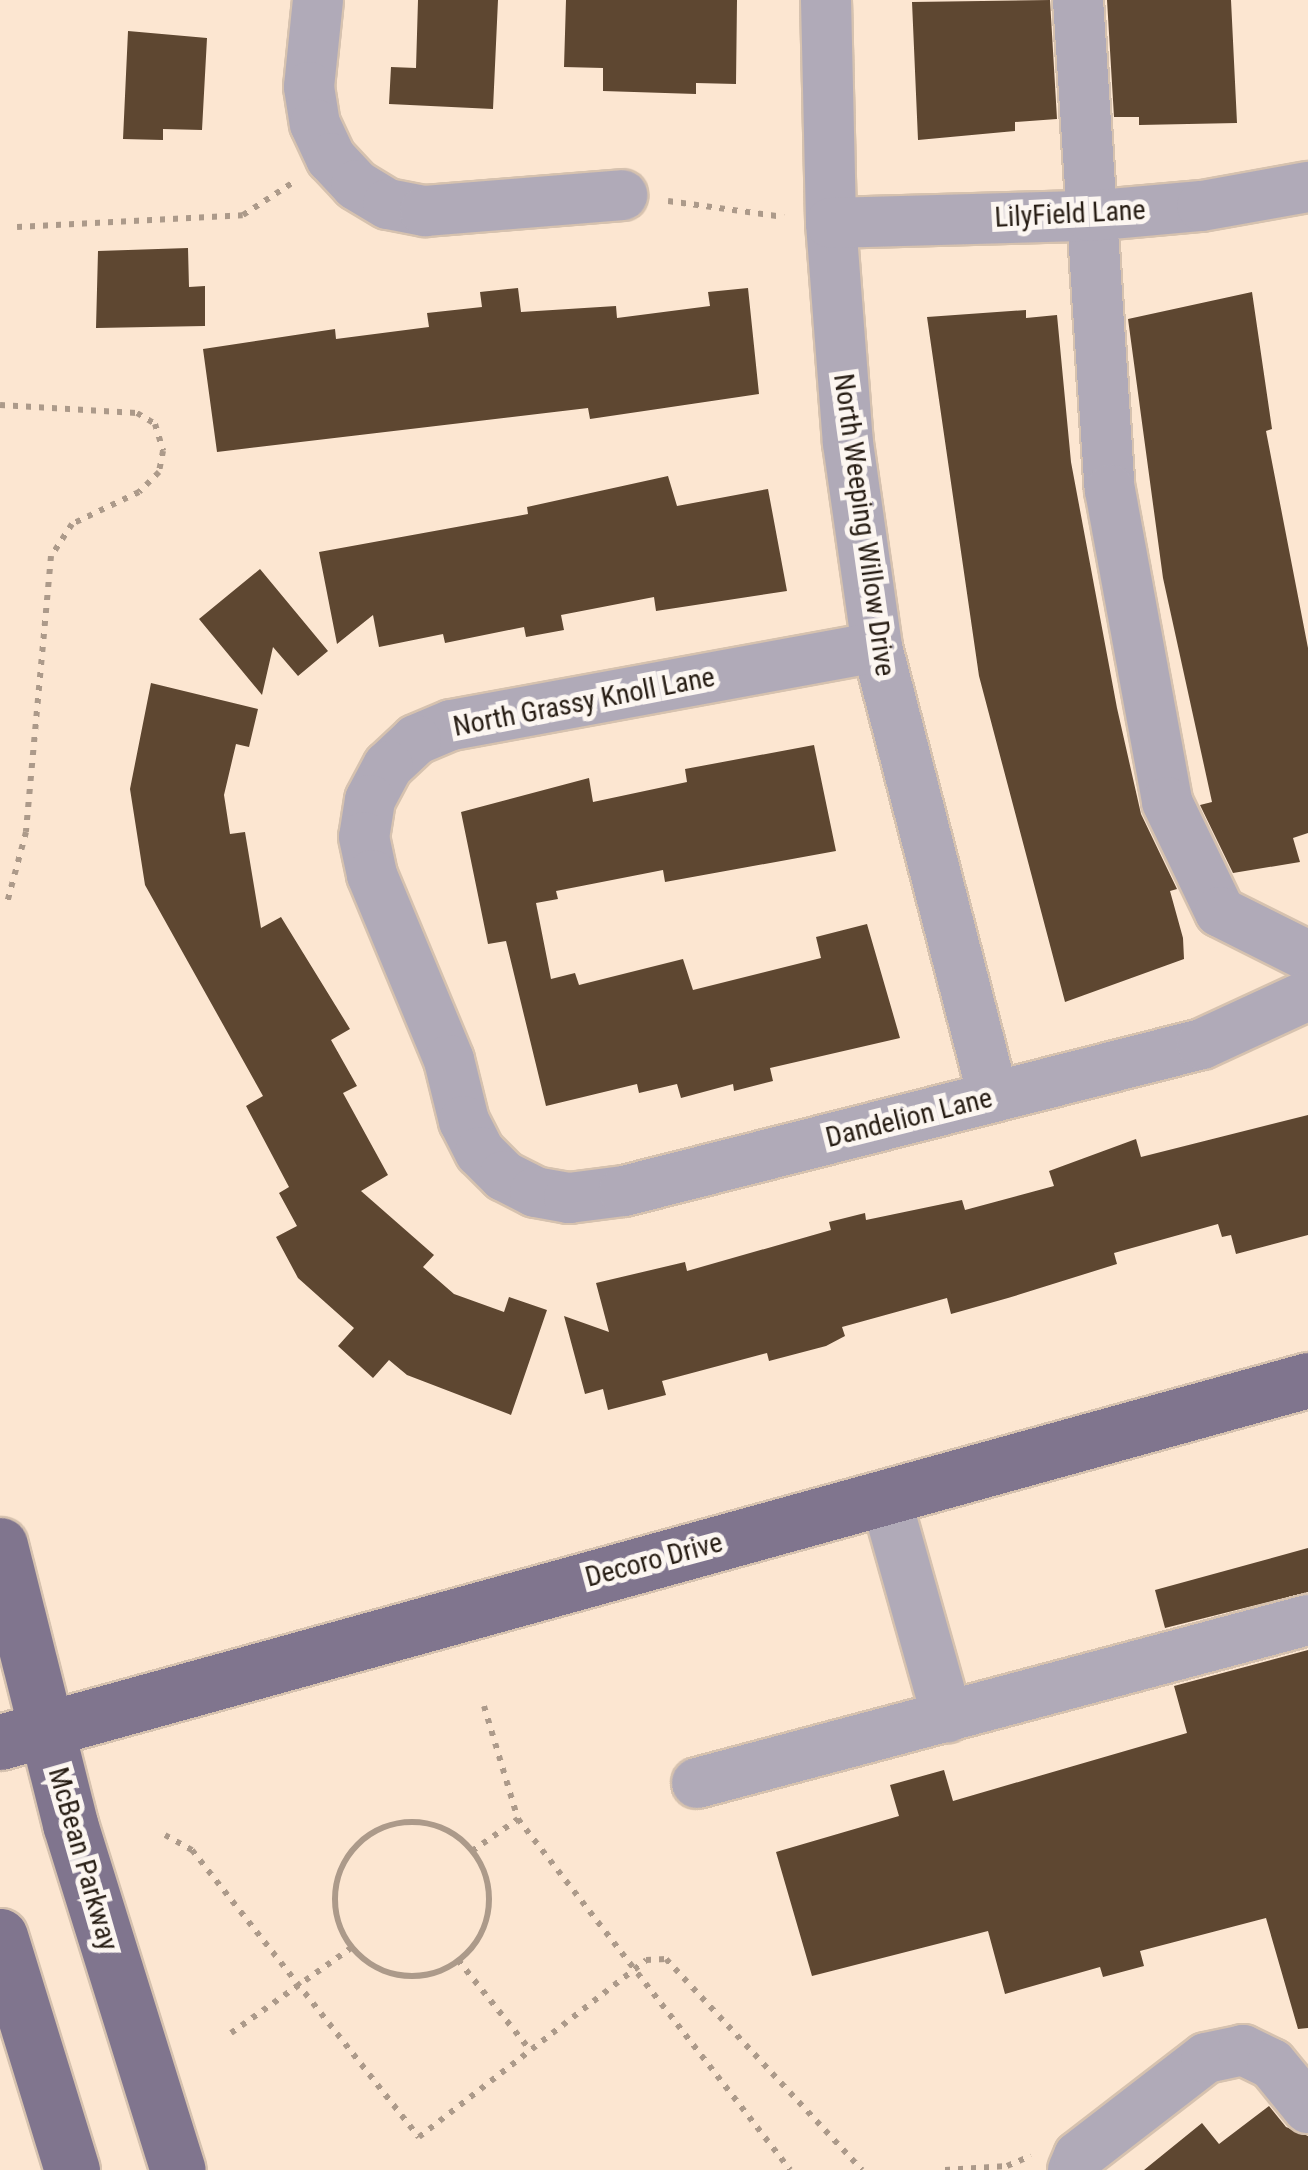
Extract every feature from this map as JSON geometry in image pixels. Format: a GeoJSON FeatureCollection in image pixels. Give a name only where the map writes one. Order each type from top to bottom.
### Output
{"type":"FeatureCollection","features":[{"type":"Feature","properties":{"kind":"main road","name":"Decoro Drive"},"geometry":{"type":"LineString","coordinates":[[23,1736],[1308,1380]]}},
{"type":"Feature","properties":{"kind":"main road","name":"McBean Parkway"},"geometry":{"type":"LineString","coordinates":[[0,1545],[23,1736],[178,2170]]}},
{"type":"Feature","properties":{"kind":"main road"},"geometry":{"type":"LineString","coordinates":[[0,1936],[68,2169]]}},
{"type":"Feature","properties":{"kind":"street"},"geometry":{"type":"LineString","coordinates":[[318,0],[309,87],[314,124],[331,158],[356,185],[388,204],[425,211],[622,196]]}},
{"type":"Feature","properties":{"kind":"street","name":"North Weeping Willow Drive"},"geometry":{"type":"LineString","coordinates":[[826,0],[831,222],[848,443],[877,648],[994,1096]]}},
{"type":"Feature","properties":{"kind":"street"},"geometry":{"type":"LineString","coordinates":[[1078,0],[1089,216],[1110,490],[1168,802],[1220,912],[1308,956]]}},
{"type":"Feature","properties":{"kind":"street","name":"LilyField Lane"},"geometry":{"type":"LineString","coordinates":[[831,222],[1089,216],[1202,206],[1308,187]]}},
{"type":"Feature","properties":{"kind":"street","name":"North Grassy Knoll Lane"},"geometry":{"type":"LineString","coordinates":[[504,1176],[480,1152],[464,1121],[449,1060],[372,875],[364,837],[370,800],[388,766],[416,740],[451,725],[877,648]]}},
{"type":"Feature","properties":{"kind":"street","name":"Dandelion Lane"},"geometry":{"type":"LineString","coordinates":[[504,1176],[534,1192],[569,1198],[624,1191],[1202,1044],[1308,995]]}},
{"type":"Feature","properties":{"kind":"street"},"geometry":{"type":"LineString","coordinates":[[885,1496],[947,1717]]}},
{"type":"Feature","properties":{"kind":"street"},"geometry":{"type":"LineString","coordinates":[[697,1783],[1308,1620]]}},
{"type":"Feature","properties":{"kind":"street"},"geometry":{"type":"LineString","coordinates":[[1076,2163],[1206,2058],[1242,2050],[1272,2064],[1308,2108]]}},
{"type":"Feature","properties":{"kind":"path"},"geometry":{"type":"LineString","coordinates":[[17,227],[243,215],[331,158]]}},
{"type":"Feature","properties":{"kind":"path"},"geometry":{"type":"LineString","coordinates":[[622,196],[831,222]]}},
{"type":"Feature","properties":{"kind":"path"},"geometry":{"type":"LineString","coordinates":[[0,405],[137,413],[155,424],[163,451],[159,472],[139,492],[72,524],[50,556],[26,832],[7,903]]}},
{"type":"Feature","properties":{"kind":"path"},"geometry":{"type":"LineString","coordinates":[[484,1706],[518,1819],[790,2170]]}},
{"type":"Feature","properties":{"kind":"path"},"geometry":{"type":"LineString","coordinates":[[472,1851],[518,1819]]}},
{"type":"Feature","properties":{"kind":"path"},"geometry":{"type":"LineString","coordinates":[[433,1824],[472,1851],[485,1872],[488,1908],[475,1942],[458,1960],[438,1972],[390,1974],[352,1948],[339,1927],[335,1890],[347,1856],[363,1839],[384,1826],[433,1824]]}},
{"type":"Feature","properties":{"kind":"path"},"geometry":{"type":"LineString","coordinates":[[165,1835],[192,1850],[419,2138],[632,1970],[646,1960],[666,1959],[862,2170]]}},
{"type":"Feature","properties":{"kind":"path"},"geometry":{"type":"LineString","coordinates":[[231,2033],[352,1948]]}},
{"type":"Feature","properties":{"kind":"path"},"geometry":{"type":"LineString","coordinates":[[458,1960],[530,2050]]}},
{"type":"Feature","properties":{"kind":"path"},"geometry":{"type":"LineString","coordinates":[[945,2170],[1007,2166],[1046,2150],[1076,2163]]}},
{"type":"Feature","properties":{"kind":"building"},"geometry":{"type":"Polygon","coordinates":[[[418,0],[498,0],[493,109],[389,104],[391,67],[416,68],[418,0]]]}},
{"type":"Feature","properties":{"kind":"building"},"geometry":{"type":"Polygon","coordinates":[[[566,0],[737,0],[736,84],[696,83],[696,94],[603,91],[603,68],[564,67],[566,0]]]}},
{"type":"Feature","properties":{"kind":"building"},"geometry":{"type":"Polygon","coordinates":[[[1050,0],[1057,119],[1015,122],[1015,131],[918,140],[912,2],[1050,0]]]}},
{"type":"Feature","properties":{"kind":"building"},"geometry":{"type":"Polygon","coordinates":[[[1107,0],[1231,0],[1237,123],[1139,125],[1139,117],[1114,117],[1107,0]]]}},
{"type":"Feature","properties":{"kind":"building"},"geometry":{"type":"Polygon","coordinates":[[[128,31],[207,38],[202,130],[163,129],[163,140],[123,139],[128,31]]]}},
{"type":"Feature","properties":{"kind":"building"},"geometry":{"type":"Polygon","coordinates":[[[188,248],[189,287],[205,286],[205,326],[96,328],[98,251],[188,248]]]}},
{"type":"Feature","properties":{"kind":"building"},"geometry":{"type":"Polygon","coordinates":[[[518,288],[521,312],[616,306],[617,318],[710,306],[708,292],[748,288],[759,394],[590,419],[588,408],[217,452],[203,349],[335,329],[336,339],[429,327],[427,313],[482,307],[480,292],[518,288]]]}},
{"type":"Feature","properties":{"kind":"building"},"geometry":{"type":"Polygon","coordinates":[[[1252,292],[1272,429],[1266,431],[1308,648],[1308,833],[1293,838],[1300,862],[1233,873],[1200,805],[1212,802],[1163,578],[1128,319],[1252,292]]]}},
{"type":"Feature","properties":{"kind":"building"},"geometry":{"type":"Polygon","coordinates":[[[1026,310],[1026,318],[1057,315],[1071,462],[1117,708],[1141,814],[1177,889],[1170,891],[1183,938],[1184,959],[1065,1002],[979,676],[927,317],[1026,310]]]}},
{"type":"Feature","properties":{"kind":"building"},"geometry":{"type":"Polygon","coordinates":[[[668,476],[677,506],[768,489],[787,591],[656,611],[654,597],[561,615],[564,630],[526,637],[524,627],[445,643],[443,634],[379,647],[373,615],[337,644],[319,552],[528,514],[527,507],[668,476]]]}},
{"type":"Feature","properties":{"kind":"building"},"geometry":{"type":"Polygon","coordinates":[[[260,569],[328,651],[298,676],[273,647],[262,695],[199,619],[260,569]]]}},
{"type":"Feature","properties":{"kind":"building"},"geometry":{"type":"Polygon","coordinates":[[[151,683],[258,709],[249,747],[236,744],[224,795],[230,834],[245,832],[261,928],[281,917],[350,1029],[331,1040],[357,1086],[343,1093],[388,1175],[361,1191],[434,1255],[423,1267],[454,1294],[504,1312],[509,1297],[547,1310],[511,1415],[407,1375],[389,1360],[373,1378],[338,1346],[354,1328],[298,1278],[276,1237],[297,1226],[279,1193],[289,1187],[246,1106],[263,1096],[145,885],[130,789],[151,683]]]}},
{"type":"Feature","properties":{"kind":"building"},"geometry":{"type":"Polygon","coordinates":[[[814,745],[836,851],[665,882],[663,870],[556,891],[558,899],[536,903],[551,979],[575,973],[579,985],[683,959],[693,990],[821,958],[816,937],[867,924],[900,1038],[770,1068],[773,1081],[734,1091],[733,1084],[681,1098],[677,1084],[639,1093],[637,1084],[546,1106],[506,941],[488,944],[461,812],[589,778],[593,802],[687,782],[685,769],[814,745]]]}},
{"type":"Feature","properties":{"kind":"building"},"geometry":{"type":"Polygon","coordinates":[[[1308,1115],[1308,1235],[1236,1254],[1231,1235],[1222,1237],[1218,1224],[1114,1253],[1117,1264],[1008,1298],[951,1314],[947,1298],[842,1327],[845,1336],[826,1346],[769,1361],[767,1353],[662,1381],[666,1395],[608,1410],[603,1389],[585,1394],[564,1316],[609,1332],[596,1283],[685,1262],[687,1271],[831,1230],[829,1222],[865,1213],[866,1220],[962,1200],[965,1210],[1054,1186],[1049,1171],[1136,1139],[1141,1157],[1308,1115]]]}},
{"type":"Feature","properties":{"kind":"building"},"geometry":{"type":"Polygon","coordinates":[[[1308,1548],[1308,1592],[1165,1628],[1155,1590],[1308,1548]]]}},
{"type":"Feature","properties":{"kind":"building"},"geometry":{"type":"Polygon","coordinates":[[[1308,1650],[1308,2028],[1298,2029],[1266,1918],[1140,1951],[1144,1966],[1103,1977],[1100,1967],[1005,1994],[988,1931],[812,1976],[776,1852],[899,1816],[890,1785],[944,1770],[953,1801],[1187,1733],[1174,1686],[1308,1650]]]}},
{"type":"Feature","properties":{"kind":"building"},"geometry":{"type":"Polygon","coordinates":[[[1269,2106],[1286,2127],[1308,2136],[1308,2170],[1144,2170],[1202,2123],[1219,2144],[1269,2106]]]}}]}
